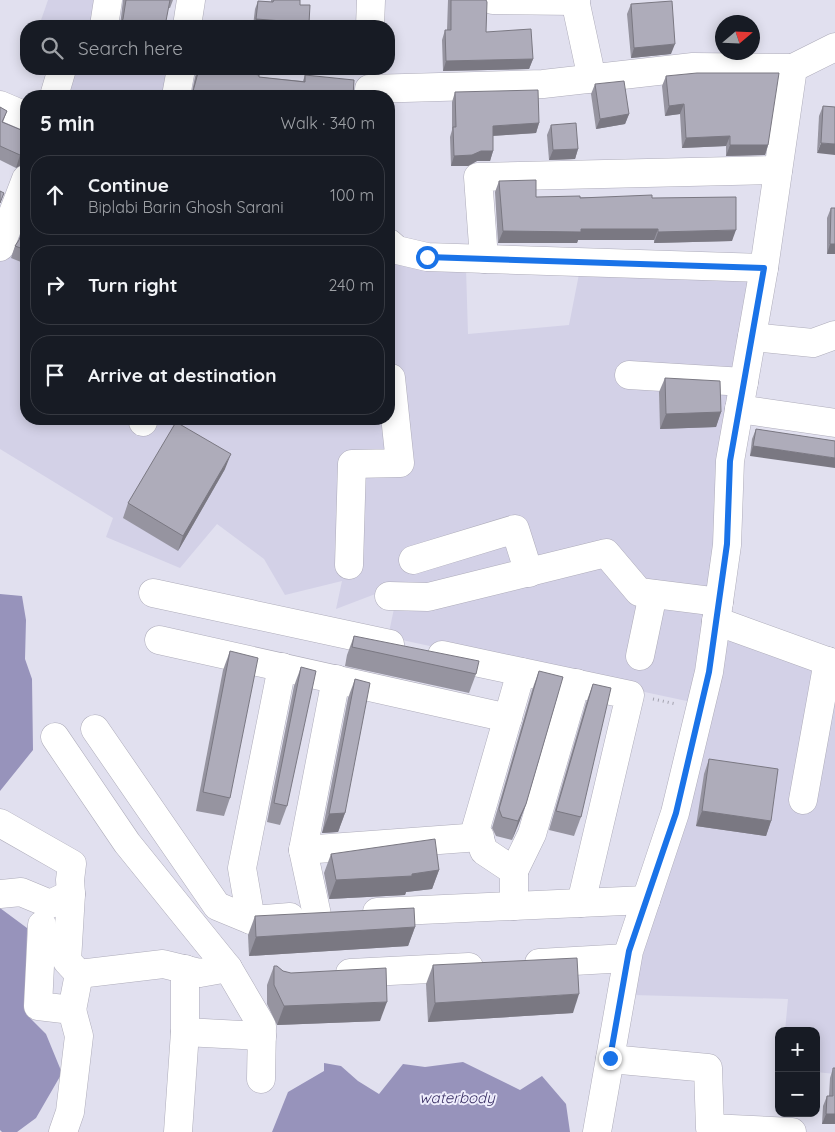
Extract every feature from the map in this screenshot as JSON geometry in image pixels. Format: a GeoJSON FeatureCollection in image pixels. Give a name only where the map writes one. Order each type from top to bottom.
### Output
{"type":"FeatureCollection","features":[{"type":"Feature","properties":{"kind":"street"},"geometry":{"type":"LineString","coordinates":[[105,20],[108,0]]}},
{"type":"Feature","properties":{"kind":"street"},"geometry":{"type":"LineString","coordinates":[[188,20],[191,0]]}},
{"type":"Feature","properties":{"kind":"street"},"geometry":{"type":"LineString","coordinates":[[370,20],[371,0]]}},
{"type":"Feature","properties":{"kind":"street"},"geometry":{"type":"LineString","coordinates":[[493,0],[575,0],[592,79]]}},
{"type":"Feature","properties":{"kind":"street"},"geometry":{"type":"LineString","coordinates":[[369,85],[543,84],[693,67],[793,68],[835,47]]}},
{"type":"Feature","properties":{"kind":"street"},"geometry":{"type":"LineString","coordinates":[[597,1132],[627,958],[676,813],[709,672],[727,544],[730,461],[764,268],[793,68]]}},
{"type":"Feature","properties":{"kind":"street"},"geometry":{"type":"LineString","coordinates":[[56,90],[60,75]]}},
{"type":"Feature","properties":{"kind":"street"},"geometry":{"type":"LineString","coordinates":[[177,90],[180,75]]}},
{"type":"Feature","properties":{"kind":"street"},"geometry":{"type":"LineString","coordinates":[[0,105],[20,113]]}},
{"type":"Feature","properties":{"kind":"street"},"geometry":{"type":"LineString","coordinates":[[484,259],[478,177],[778,170]]}},
{"type":"Feature","properties":{"kind":"street"},"geometry":{"type":"LineString","coordinates":[[0,247],[20,195]]}},
{"type":"Feature","properties":{"kind":"street"},"geometry":{"type":"LineString","coordinates":[[395,249],[427,257],[764,268]]}},
{"type":"Feature","properties":{"kind":"street"},"geometry":{"type":"LineString","coordinates":[[752,337],[813,343],[835,335]]}},
{"type":"Feature","properties":{"kind":"street"},"geometry":{"type":"LineString","coordinates":[[629,375],[744,382]]}},
{"type":"Feature","properties":{"kind":"street"},"geometry":{"type":"LineString","coordinates":[[739,409],[835,423]]}},
{"type":"Feature","properties":{"kind":"street"},"geometry":{"type":"LineString","coordinates":[[349,565],[352,464],[400,463],[395,416]]}},
{"type":"Feature","properties":{"kind":"street"},"geometry":{"type":"LineString","coordinates":[[413,560],[515,529],[529,573]]}},
{"type":"Feature","properties":{"kind":"street"},"geometry":{"type":"LineString","coordinates":[[390,596],[428,597],[606,554],[639,592],[717,611],[831,662],[803,800]]}},
{"type":"Feature","properties":{"kind":"street"},"geometry":{"type":"LineString","coordinates":[[153,593],[630,695],[582,903]]}},
{"type":"Feature","properties":{"kind":"street"},"geometry":{"type":"LineString","coordinates":[[640,656],[653,594]]}},
{"type":"Feature","properties":{"kind":"street"},"geometry":{"type":"LineString","coordinates":[[159,640],[508,718]]}},
{"type":"Feature","properties":{"kind":"street"},"geometry":{"type":"LineString","coordinates":[[251,920],[242,868],[282,667]]}},
{"type":"Feature","properties":{"kind":"street"},"geometry":{"type":"LineString","coordinates":[[514,871],[484,851],[476,828],[521,672]]}},
{"type":"Feature","properties":{"kind":"street"},"geometry":{"type":"LineString","coordinates":[[336,680],[303,850],[337,914]]}},
{"type":"Feature","properties":{"kind":"street"},"geometry":{"type":"LineString","coordinates":[[514,906],[514,871],[532,834],[576,683]]}},
{"type":"Feature","properties":{"kind":"street"},"geometry":{"type":"LineString","coordinates":[[95,729],[217,906],[251,920],[337,914],[646,900]]}},
{"type":"Feature","properties":{"kind":"street"},"geometry":{"type":"LineString","coordinates":[[55,737],[127,843],[228,968],[262,1026],[261,1079]]}},
{"type":"Feature","properties":{"kind":"street"},"geometry":{"type":"LineString","coordinates":[[0,823],[72,864],[67,961],[79,974]]}},
{"type":"Feature","properties":{"kind":"street"},"geometry":{"type":"LineString","coordinates":[[303,850],[480,837]]}},
{"type":"Feature","properties":{"kind":"street"},"geometry":{"type":"LineString","coordinates":[[0,894],[21,892],[50,904],[70,894]]}},
{"type":"Feature","properties":{"kind":"street"},"geometry":{"type":"LineString","coordinates":[[42,925],[38,1006],[72,1010]]}},
{"type":"Feature","properties":{"kind":"street"},"geometry":{"type":"LineString","coordinates":[[322,974],[627,958]]}},
{"type":"Feature","properties":{"kind":"street"},"geometry":{"type":"LineString","coordinates":[[79,974],[163,964],[200,973],[228,968]]}},
{"type":"Feature","properties":{"kind":"street"},"geometry":{"type":"LineString","coordinates":[[178,1132],[185,1032],[185,970]]}},
{"type":"Feature","properties":{"kind":"street"},"geometry":{"type":"LineString","coordinates":[[63,1132],[70,1112],[79,1036],[72,1010],[79,974]]}},
{"type":"Feature","properties":{"kind":"street"},"geometry":{"type":"LineString","coordinates":[[185,1032],[262,1036]]}},
{"type":"Feature","properties":{"kind":"street"},"geometry":{"type":"LineString","coordinates":[[610,1058],[708,1068],[710,1128],[792,1132]]}},
{"type":"Feature","properties":{"kind":"path"},"geometry":{"type":"LineString","coordinates":[[630,695],[700,710]]}},
{"type":"Feature","properties":{"kind":"shaded area"},"geometry":{"type":"Polygon","coordinates":[[[48,0],[104,0],[102,20],[41,20],[48,0]]]}},
{"type":"Feature","properties":{"kind":"shaded area"},"geometry":{"type":"Polygon","coordinates":[[[68,75],[171,75],[170,90],[64,90],[68,75]]]}},
{"type":"Feature","properties":{"kind":"shaded area"},"geometry":{"type":"Polygon","coordinates":[[[20,211],[20,425],[395,425],[395,258],[466,268],[468,334],[569,325],[580,269],[758,274],[696,703],[388,637],[399,585],[336,609],[342,581],[285,595],[264,559],[217,524],[180,568],[106,537],[113,518],[0,449],[0,260],[20,211]]]}},
{"type":"Feature","properties":{"kind":"shaded area"},"geometry":{"type":"Polygon","coordinates":[[[720,628],[835,669],[835,1074],[820,1072],[820,1027],[785,1027],[788,999],[632,995],[671,851],[720,628]]]}},
{"type":"Feature","properties":{"kind":"water"},"geometry":{"type":"Polygon","coordinates":[[[0,594],[22,596],[26,620],[25,659],[32,679],[33,750],[0,791],[0,594]]]}},
{"type":"Feature","properties":{"kind":"water"},"geometry":{"type":"Polygon","coordinates":[[[0,908],[27,928],[26,1014],[46,1034],[62,1073],[36,1118],[17,1132],[2,1132],[0,1130],[0,908]]]}},
{"type":"Feature","properties":{"kind":"water","name":"waterbody"},"geometry":{"type":"Polygon","coordinates":[[[463,1062],[520,1090],[542,1076],[566,1104],[570,1132],[272,1132],[288,1092],[324,1071],[324,1063],[341,1066],[358,1081],[379,1094],[403,1064],[425,1067],[463,1062]]]}},
{"type":"Feature","properties":{"kind":"building"},"geometry":{"type":"Polygon","coordinates":[[[126,0],[170,0],[166,20],[123,19],[126,0]]]}},
{"type":"Feature","properties":{"kind":"building"},"geometry":{"type":"Polygon","coordinates":[[[274,0],[300,0],[300,5],[310,5],[309,20],[256,19],[258,1],[273,2],[274,0]]]}},
{"type":"Feature","properties":{"kind":"building"},"geometry":{"type":"Polygon","coordinates":[[[451,0],[486,0],[486,32],[531,29],[533,59],[446,61],[445,30],[451,30],[451,0]]]}},
{"type":"Feature","properties":{"kind":"building"},"geometry":{"type":"Polygon","coordinates":[[[672,1],[675,44],[634,48],[631,4],[672,1]]]}},
{"type":"Feature","properties":{"kind":"building"},"geometry":{"type":"Polygon","coordinates":[[[697,73],[779,73],[768,145],[730,145],[730,136],[686,138],[684,104],[669,106],[666,76],[697,73]]]}},
{"type":"Feature","properties":{"kind":"building"},"geometry":{"type":"Polygon","coordinates":[[[197,75],[259,75],[259,77],[305,82],[305,75],[354,80],[353,90],[193,90],[197,75]]]}},
{"type":"Feature","properties":{"kind":"building"},"geometry":{"type":"Polygon","coordinates":[[[624,81],[629,114],[600,119],[595,84],[624,81]]]}},
{"type":"Feature","properties":{"kind":"building"},"geometry":{"type":"Polygon","coordinates":[[[538,90],[539,123],[493,126],[493,151],[481,151],[472,155],[454,156],[453,127],[456,127],[455,92],[538,90]]]}},
{"type":"Feature","properties":{"kind":"building"},"geometry":{"type":"Polygon","coordinates":[[[823,106],[835,107],[835,144],[821,143],[823,106]]]}},
{"type":"Feature","properties":{"kind":"building"},"geometry":{"type":"Polygon","coordinates":[[[0,107],[7,111],[2,122],[20,130],[20,155],[0,146],[0,107]]]}},
{"type":"Feature","properties":{"kind":"building"},"geometry":{"type":"Polygon","coordinates":[[[576,123],[578,149],[553,150],[551,125],[576,123]]]}},
{"type":"Feature","properties":{"kind":"building"},"geometry":{"type":"Polygon","coordinates":[[[536,180],[536,197],[580,196],[580,198],[652,195],[652,198],[736,197],[736,230],[658,232],[658,229],[581,229],[581,232],[503,231],[499,181],[536,180]]]}},
{"type":"Feature","properties":{"kind":"building"},"geometry":{"type":"Polygon","coordinates":[[[0,191],[4,193],[0,203],[0,191]]]}},
{"type":"Feature","properties":{"kind":"building"},"geometry":{"type":"Polygon","coordinates":[[[831,208],[835,208],[835,244],[830,244],[831,208]]]}},
{"type":"Feature","properties":{"kind":"building"},"geometry":{"type":"Polygon","coordinates":[[[20,237],[20,248],[15,246],[20,237]]]}},
{"type":"Feature","properties":{"kind":"building"},"geometry":{"type":"Polygon","coordinates":[[[665,378],[720,381],[721,412],[666,414],[665,378]]]}},
{"type":"Feature","properties":{"kind":"building"},"geometry":{"type":"Polygon","coordinates":[[[174,425],[181,425],[231,454],[183,536],[128,503],[174,425]]]}},
{"type":"Feature","properties":{"kind":"building"},"geometry":{"type":"Polygon","coordinates":[[[756,429],[835,441],[835,458],[753,446],[756,429]]]}},
{"type":"Feature","properties":{"kind":"building"},"geometry":{"type":"Polygon","coordinates":[[[354,636],[479,661],[476,674],[352,647],[354,636]]]}},
{"type":"Feature","properties":{"kind":"building"},"geometry":{"type":"Polygon","coordinates":[[[230,651],[258,658],[230,798],[203,792],[230,651]]]}},
{"type":"Feature","properties":{"kind":"building"},"geometry":{"type":"Polygon","coordinates":[[[301,667],[316,671],[287,806],[274,803],[301,667]]]}},
{"type":"Feature","properties":{"kind":"building"},"geometry":{"type":"Polygon","coordinates":[[[539,671],[563,677],[526,804],[518,821],[502,817],[499,809],[539,671]]]}},
{"type":"Feature","properties":{"kind":"building"},"geometry":{"type":"Polygon","coordinates":[[[355,679],[370,683],[345,813],[329,814],[355,679]]]}},
{"type":"Feature","properties":{"kind":"building"},"geometry":{"type":"Polygon","coordinates":[[[593,684],[611,688],[581,817],[556,811],[593,684]]]}},
{"type":"Feature","properties":{"kind":"building"},"geometry":{"type":"Polygon","coordinates":[[[709,759],[778,769],[771,821],[702,811],[709,759]]]}},
{"type":"Feature","properties":{"kind":"building"},"geometry":{"type":"Polygon","coordinates":[[[435,839],[439,870],[412,874],[412,876],[336,880],[331,854],[435,839]]]}},
{"type":"Feature","properties":{"kind":"building"},"geometry":{"type":"Polygon","coordinates":[[[414,908],[415,927],[256,937],[255,916],[414,908]]]}},
{"type":"Feature","properties":{"kind":"building"},"geometry":{"type":"Polygon","coordinates":[[[577,958],[579,994],[435,1003],[433,965],[577,958]]]}},
{"type":"Feature","properties":{"kind":"building"},"geometry":{"type":"Polygon","coordinates":[[[274,966],[291,973],[386,968],[387,1002],[284,1006],[274,985],[274,966]]]}},
{"type":"Feature","properties":{"kind":"building"},"geometry":{"type":"Polygon","coordinates":[[[833,1068],[835,1068],[835,1114],[826,1114],[827,1096],[833,1096],[833,1068]]]}},
{"type":"Feature","properties":{"kind":"route"},"geometry":{"type":"LineString","coordinates":[[427,257],[764,268],[730,461],[727,544],[709,672],[676,813],[629,951],[610,1058]]}}]}
